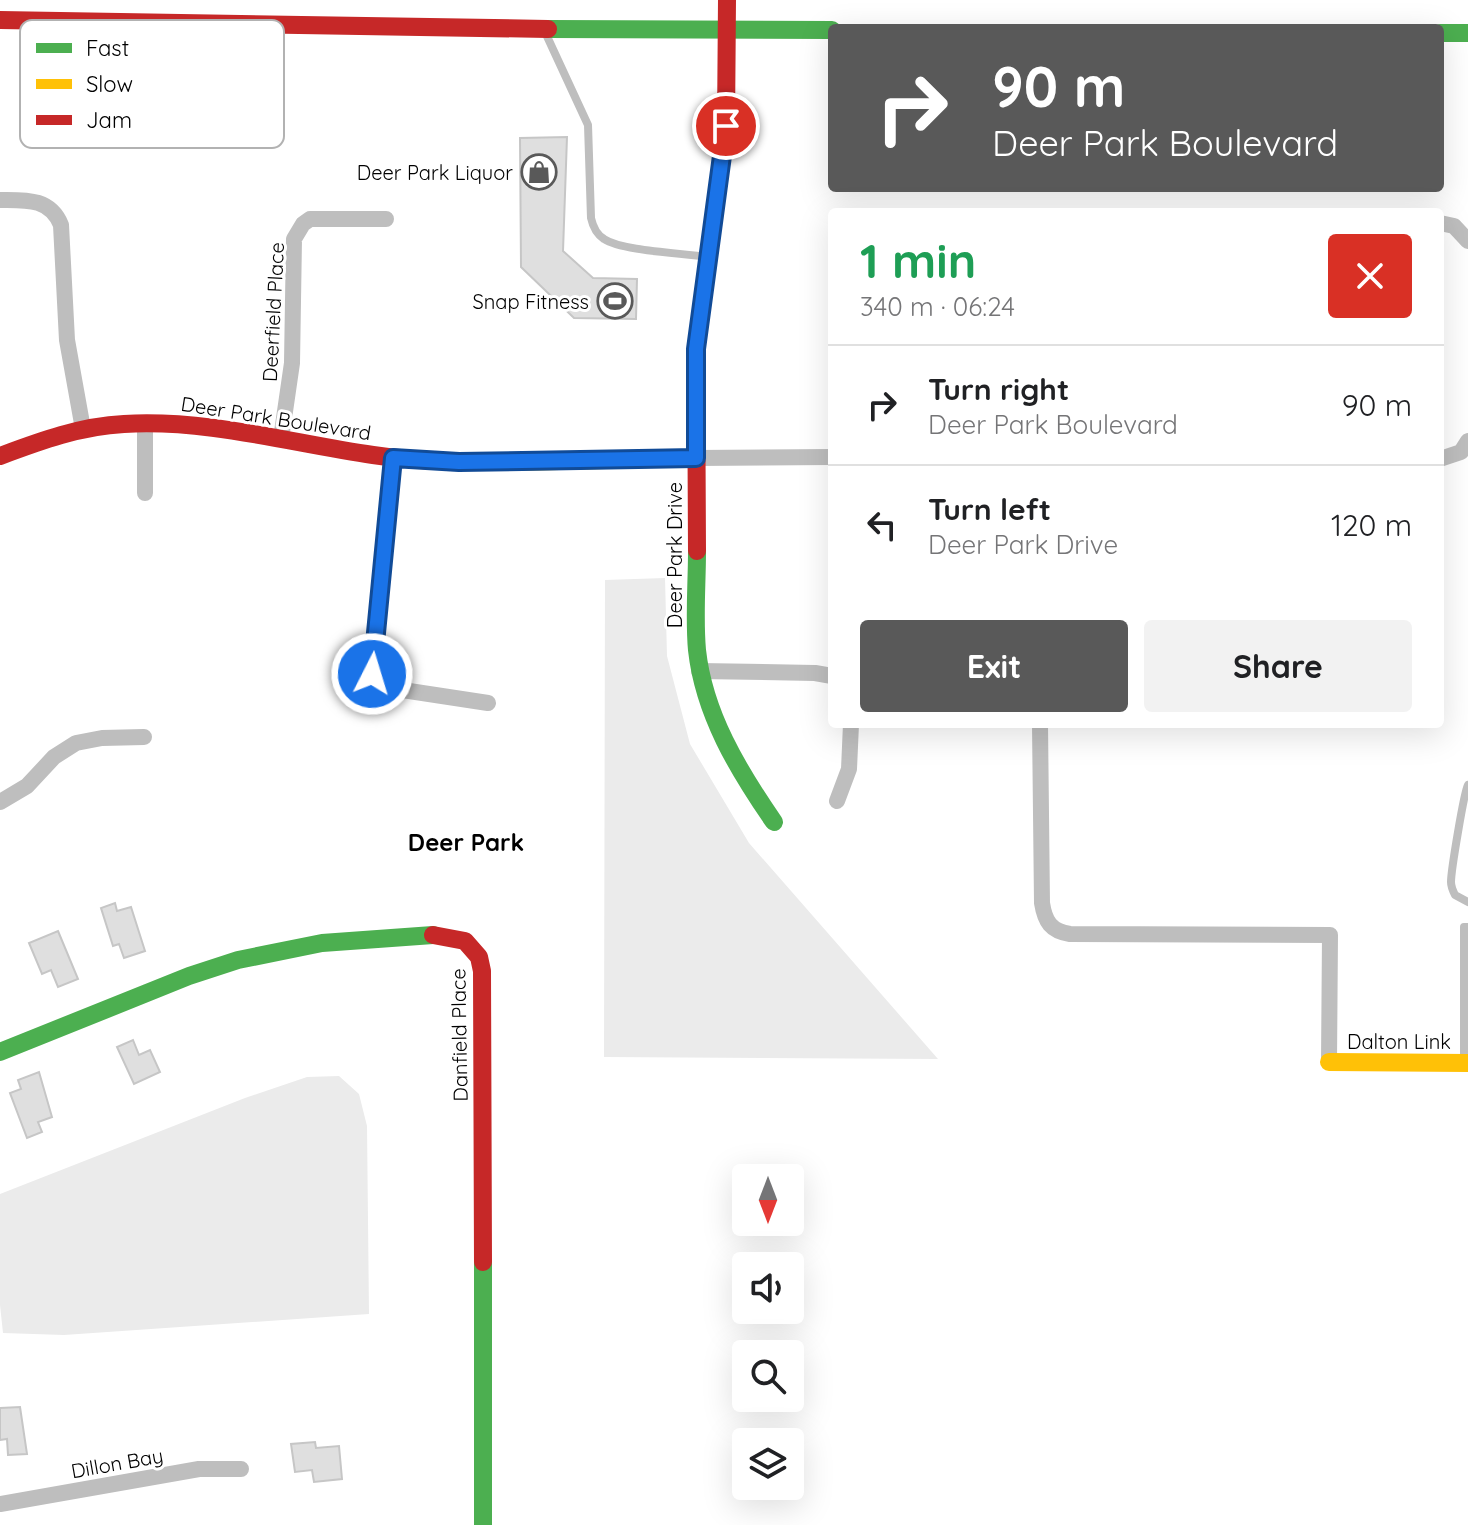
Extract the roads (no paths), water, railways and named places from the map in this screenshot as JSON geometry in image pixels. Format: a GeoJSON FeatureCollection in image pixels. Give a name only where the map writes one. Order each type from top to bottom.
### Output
{"type":"FeatureCollection","features":[{"type":"Feature","properties":{"kind":"street","name":"Deer Park Drive"},"geometry":{"type":"LineString","coordinates":[[727,0],[726,126],[696,349],[697,648],[708,707],[724,746],[774,822]]}},
{"type":"Feature","properties":{"kind":"street"},"geometry":{"type":"LineString","coordinates":[[0,20],[20,20]]}},
{"type":"Feature","properties":{"kind":"street"},"geometry":{"type":"LineString","coordinates":[[284,25],[828,30]]}},
{"type":"Feature","properties":{"kind":"street"},"geometry":{"type":"LineString","coordinates":[[1444,33],[1468,33]]}},
{"type":"Feature","properties":{"kind":"street"},"geometry":{"type":"LineString","coordinates":[[0,200],[39,202],[53,210],[61,225],[67,340],[83,429]]}},
{"type":"Feature","properties":{"kind":"street","name":"Deerfield Place"},"geometry":{"type":"LineString","coordinates":[[281,439],[292,363],[294,239],[310,219],[386,219]]}},
{"type":"Feature","properties":{"kind":"street"},"geometry":{"type":"LineString","coordinates":[[1444,224],[1454,226],[1468,241]]}},
{"type":"Feature","properties":{"kind":"street"},"geometry":{"type":"LineString","coordinates":[[145,424],[145,493]]}},
{"type":"Feature","properties":{"kind":"street","name":"Deer Park Boulevard"},"geometry":{"type":"LineString","coordinates":[[0,456],[83,429],[145,424],[212,428],[393,458],[459,462],[828,457]]}},
{"type":"Feature","properties":{"kind":"street"},"geometry":{"type":"LineString","coordinates":[[1444,457],[1464,446]]}},
{"type":"Feature","properties":{"kind":"street"},"geometry":{"type":"LineString","coordinates":[[393,458],[372,674],[396,689],[488,703]]}},
{"type":"Feature","properties":{"kind":"street"},"geometry":{"type":"LineString","coordinates":[[699,671],[828,675]]}},
{"type":"Feature","properties":{"kind":"street"},"geometry":{"type":"LineString","coordinates":[[837,801],[849,769],[851,728]]}},
{"type":"Feature","properties":{"kind":"street"},"geometry":{"type":"LineString","coordinates":[[1040,728],[1042,903],[1049,926],[1058,932],[1070,934],[1330,935],[1329,1062]]}},
{"type":"Feature","properties":{"kind":"street"},"geometry":{"type":"LineString","coordinates":[[0,802],[27,786],[54,757],[76,743],[102,738],[144,737]]}},
{"type":"Feature","properties":{"kind":"street","name":"Danfield Place"},"geometry":{"type":"LineString","coordinates":[[0,1052],[206,971],[262,954],[334,941],[395,937],[453,937],[475,945],[482,971],[483,1525]]}},
{"type":"Feature","properties":{"kind":"street","name":"Dalton Link"},"geometry":{"type":"LineString","coordinates":[[1329,1062],[1466,1063]]}},
{"type":"Feature","properties":{"kind":"street","name":"Dillon Bay"},"geometry":{"type":"LineString","coordinates":[[0,1504],[199,1469],[241,1469]]}},
{"type":"Feature","properties":{"kind":"lane"},"geometry":{"type":"LineString","coordinates":[[543,29],[588,125],[594,229],[601,237],[617,245],[707,257]]}},
{"type":"Feature","properties":{"kind":"lane"},"geometry":{"type":"LineString","coordinates":[[1467,789],[1451,884],[1455,895],[1468,902]]}},
{"type":"Feature","properties":{"kind":"lane"},"geometry":{"type":"LineString","coordinates":[[1466,1063],[1464,927],[1468,927]]}},
{"type":"Feature","properties":{"kind":"place","name":"Deer Park Liquor"},"geometry":{"type":"Point","coordinates":[539,172]}},
{"type":"Feature","properties":{"kind":"place","name":"Snap Fitness"},"geometry":{"type":"Point","coordinates":[615,301]}},
{"type":"Feature","properties":{"kind":"district","name":"Deer Park"},"geometry":{"type":"Point","coordinates":[466,842]}}]}
